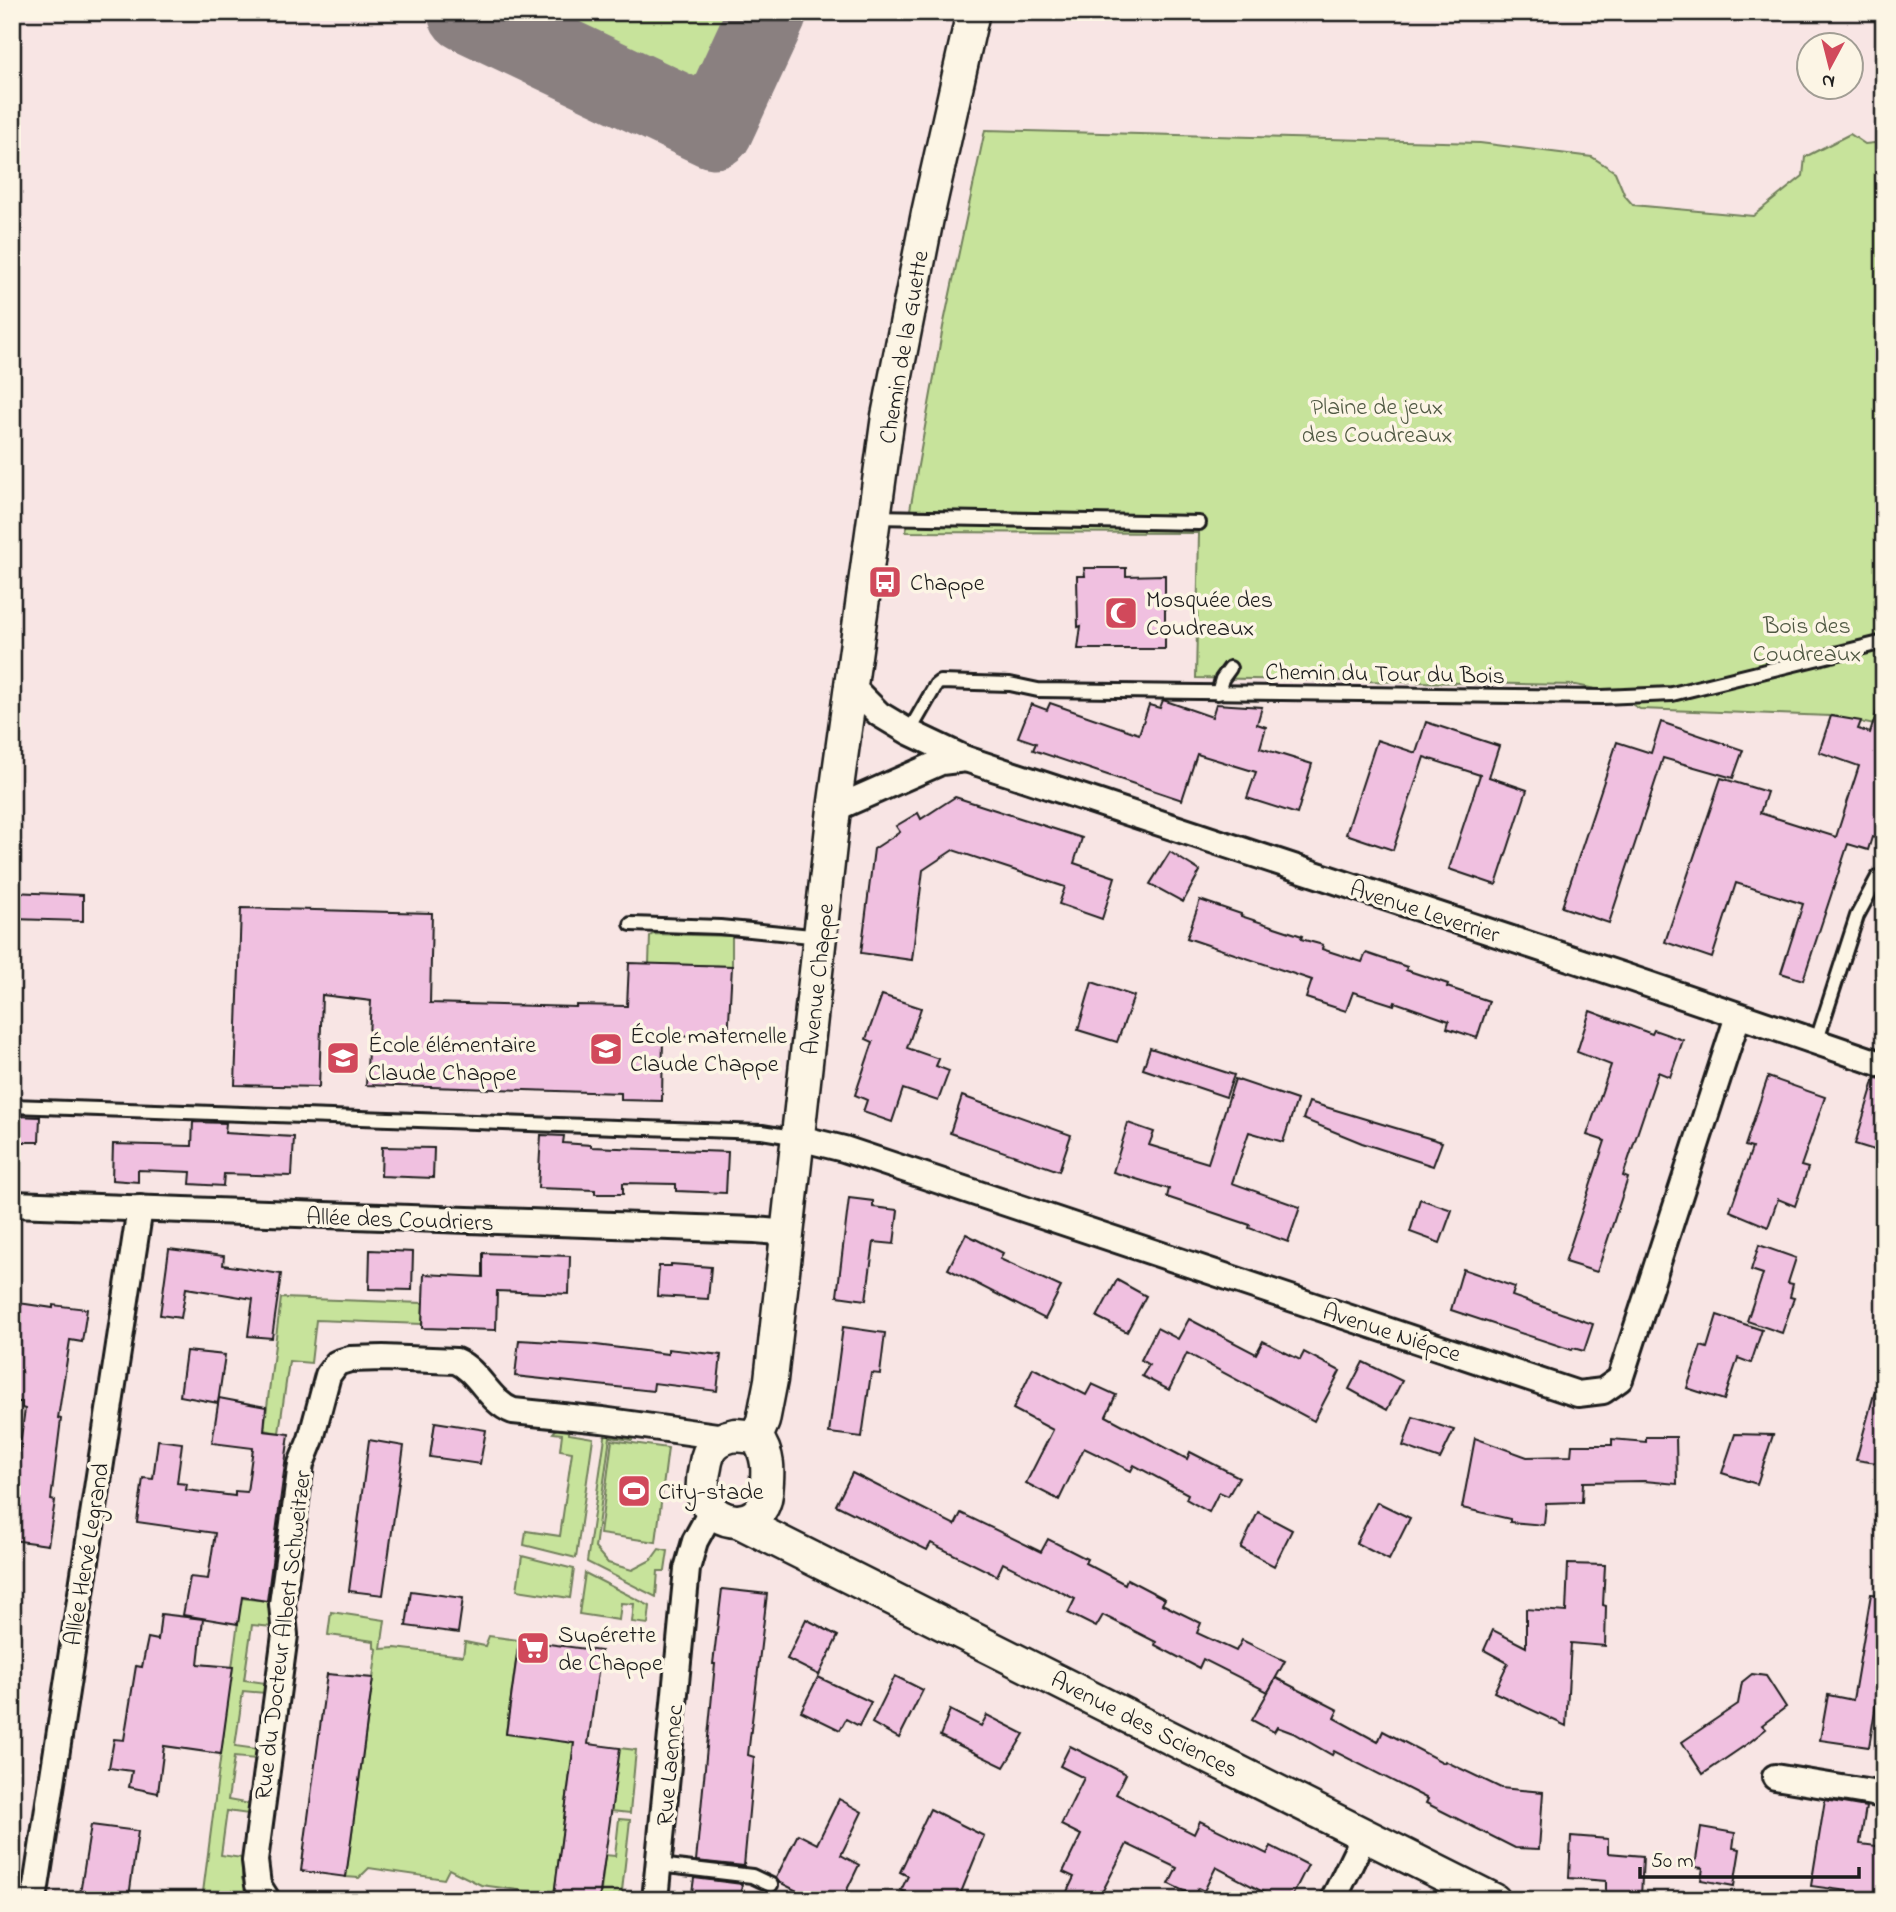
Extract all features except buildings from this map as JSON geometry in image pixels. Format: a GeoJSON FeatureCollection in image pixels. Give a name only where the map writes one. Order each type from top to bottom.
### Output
{"type":"FeatureCollection","features":[{"type":"Feature","properties":{"kind":"street","name":"Chemin de la Guette"},"geometry":{"type":"LineString","coordinates":[[850,685],[888,416],[928,213],[973,12]]}},
{"type":"Feature","properties":{"kind":"street","name":"Avenue Leverrier"},"geometry":{"type":"LineString","coordinates":[[850,685],[880,714],[909,732],[966,759],[1624,976],[1884,1065]]}},
{"type":"Feature","properties":{"kind":"street","name":"Avenue Chappe"},"geometry":{"type":"LineString","coordinates":[[757,1437],[771,1380],[850,685]]}},
{"type":"Feature","properties":{"kind":"street"},"geometry":{"type":"LineString","coordinates":[[902,781],[911,752],[909,732]]}},
{"type":"Feature","properties":{"kind":"street"},"geometry":{"type":"LineString","coordinates":[[834,809],[942,762],[966,759]]}},
{"type":"Feature","properties":{"kind":"street","name":"Avenue Niépce"},"geometry":{"type":"LineString","coordinates":[[799,1138],[844,1149],[1578,1394],[1602,1391],[1620,1379],[1738,1016]]}},
{"type":"Feature","properties":{"kind":"street","name":"Allée des Coudriers"},"geometry":{"type":"LineString","coordinates":[[12,1203],[755,1230],[788,1234]]}},
{"type":"Feature","properties":{"kind":"street","name":"Allée Hervé Legrand"},"geometry":{"type":"LineString","coordinates":[[34,1900],[140,1208]]}},
{"type":"Feature","properties":{"kind":"street","name":"Rue du Docteur Albert Schweitzer"},"geometry":{"type":"LineString","coordinates":[[267,1899],[258,1885],[255,1861],[285,1635],[282,1604],[301,1464],[311,1439],[328,1375],[337,1363],[350,1359],[383,1358],[456,1361],[465,1365],[508,1409],[540,1421],[602,1420],[724,1437]]}},
{"type":"Feature","properties":{"kind":"street"},"geometry":{"type":"LineString","coordinates":[[724,1437],[757,1437],[768,1461],[765,1503],[759,1513],[750,1520],[725,1515],[705,1500],[703,1491],[706,1461],[712,1445],[724,1437]]}},
{"type":"Feature","properties":{"kind":"street"},"geometry":{"type":"LineString","coordinates":[[765,1503],[794,1551]]}},
{"type":"Feature","properties":{"kind":"street","name":"Avenue des Sciences"},"geometry":{"type":"LineString","coordinates":[[725,1515],[1494,1900]]}},
{"type":"Feature","properties":{"kind":"street","name":"Rue Laennec"},"geometry":{"type":"LineString","coordinates":[[655,1900],[687,1569],[695,1541],[725,1515]]}},
{"type":"Feature","properties":{"kind":"street"},"geometry":{"type":"LineString","coordinates":[[1775,1777],[1884,1795]]}},
{"type":"Feature","properties":{"kind":"street"},"geometry":{"type":"LineString","coordinates":[[1333,1900],[1365,1834]]}},
{"type":"Feature","properties":{"kind":"street"},"geometry":{"type":"LineString","coordinates":[[267,1899],[274,1900]]}},
{"type":"Feature","properties":{"kind":"lane"},"geometry":{"type":"LineString","coordinates":[[874,517],[1199,523]]}},
{"type":"Feature","properties":{"kind":"lane","name":"Chemin du Tour du Bois"},"geometry":{"type":"LineString","coordinates":[[909,732],[940,682],[1010,684],[1038,690],[1218,693],[1588,697],[1672,694],[1884,642]]}},
{"type":"Feature","properties":{"kind":"lane"},"geometry":{"type":"LineString","coordinates":[[1218,693],[1222,678],[1230,668]]}},
{"type":"Feature","properties":{"kind":"lane"},"geometry":{"type":"LineString","coordinates":[[1816,1043],[1857,916],[1878,877]]}},
{"type":"Feature","properties":{"kind":"lane"},"geometry":{"type":"LineString","coordinates":[[631,924],[720,927],[821,937]]}},
{"type":"Feature","properties":{"kind":"lane"},"geometry":{"type":"LineString","coordinates":[[12,1106],[762,1132],[799,1138]]}},
{"type":"Feature","properties":{"kind":"lane"},"geometry":{"type":"LineString","coordinates":[[659,1865],[752,1876],[771,1885]]}},
{"type":"Feature","properties":{"kind":"green space"},"geometry":{"type":"Polygon","coordinates":[[[527,12],[751,12],[706,99],[527,12]]]}},
{"type":"Feature","properties":{"kind":"green space","name":"Plaine de jeux des Coudreaux"},"geometry":{"type":"Polygon","coordinates":[[[985,130],[1480,143],[1592,157],[1615,172],[1625,196],[1633,205],[1753,216],[1803,176],[1805,157],[1850,134],[1865,144],[1884,142],[1884,727],[1831,716],[1640,709],[1610,692],[1576,685],[1196,678],[1199,533],[906,532],[943,327],[985,130]]]}},
{"type":"Feature","properties":{"kind":"green space"},"geometry":{"type":"Polygon","coordinates":[[[650,936],[732,936],[732,966],[649,964],[650,936]]]}},
{"type":"Feature","properties":{"kind":"green space"},"geometry":{"type":"Polygon","coordinates":[[[1884,978],[1884,1029],[1877,1025],[1880,983],[1884,978]]]}},
{"type":"Feature","properties":{"kind":"green space"},"geometry":{"type":"Polygon","coordinates":[[[281,1298],[423,1303],[422,1324],[316,1320],[311,1363],[289,1361],[279,1433],[264,1430],[281,1298]]]}},
{"type":"Feature","properties":{"kind":"green space"},"geometry":{"type":"Polygon","coordinates":[[[559,1426],[569,1427],[569,1434],[593,1438],[576,1558],[524,1545],[526,1531],[560,1536],[572,1452],[560,1450],[562,1434],[553,1433],[559,1426]]]}},
{"type":"Feature","properties":{"kind":"green space"},"geometry":{"type":"Polygon","coordinates":[[[606,1430],[632,1435],[632,1440],[610,1437],[595,1548],[608,1563],[632,1570],[651,1560],[659,1549],[668,1551],[665,1571],[658,1571],[656,1597],[587,1562],[606,1430]]]}},
{"type":"Feature","properties":{"kind":"green space","name":"City-stade"},"geometry":{"type":"Polygon","coordinates":[[[612,1440],[668,1448],[656,1542],[600,1534],[612,1440]]]}},
{"type":"Feature","properties":{"kind":"green space"},"geometry":{"type":"Polygon","coordinates":[[[522,1556],[574,1569],[570,1598],[517,1590],[522,1556]]]}},
{"type":"Feature","properties":{"kind":"green space"},"geometry":{"type":"Polygon","coordinates":[[[585,1573],[650,1606],[648,1624],[632,1622],[634,1604],[621,1603],[619,1620],[579,1614],[585,1573]]]}},
{"type":"Feature","properties":{"kind":"green space"},"geometry":{"type":"Polygon","coordinates":[[[241,1598],[267,1601],[274,1627],[252,1625],[244,1680],[266,1683],[265,1693],[243,1691],[235,1746],[257,1749],[256,1759],[234,1757],[228,1800],[250,1804],[248,1814],[227,1811],[221,1855],[242,1858],[242,1878],[249,1899],[202,1900],[241,1598]]]}},
{"type":"Feature","properties":{"kind":"green space"},"geometry":{"type":"Polygon","coordinates":[[[331,1612],[385,1620],[381,1649],[395,1648],[463,1656],[465,1642],[485,1646],[489,1636],[519,1640],[506,1733],[574,1743],[554,1895],[481,1885],[449,1869],[444,1879],[369,1868],[359,1878],[346,1877],[377,1649],[374,1648],[374,1641],[328,1635],[331,1612]]]}},
{"type":"Feature","properties":{"kind":"green space"},"geometry":{"type":"Polygon","coordinates":[[[619,1748],[636,1750],[630,1813],[611,1811],[619,1748]]]}},
{"type":"Feature","properties":{"kind":"green space"},"geometry":{"type":"Polygon","coordinates":[[[619,1819],[630,1820],[621,1900],[600,1899],[605,1855],[615,1856],[619,1819]]]}},
{"type":"Feature","properties":{"kind":"taxiway"},"geometry":{"type":"LineString","coordinates":[[467,12],[714,129],[768,12]]}},
{"type":"Feature","properties":{"kind":"place","name":"Chappe"},"geometry":{"type":"Point","coordinates":[885,582]}},
{"type":"Feature","properties":{"kind":"place","name":"Mosquée des Coudreaux"},"geometry":{"type":"Point","coordinates":[1121,613]}},
{"type":"Feature","properties":{"kind":"place","name":"École maternelle Claude Chappe"},"geometry":{"type":"Point","coordinates":[606,1049]}},
{"type":"Feature","properties":{"kind":"place","name":"École élémentaire Claude Chappe"},"geometry":{"type":"Point","coordinates":[343,1058]}},
{"type":"Feature","properties":{"kind":"place","name":"City-stade"},"geometry":{"type":"Point","coordinates":[634,1491]}},
{"type":"Feature","properties":{"kind":"place","name":"Supérette de Chappe"},"geometry":{"type":"Point","coordinates":[533,1648]}},
{"type":"Feature","properties":{"kind":"park label","name":"Bois des Coudreaux"},"geometry":{"type":"Point","coordinates":[1807,639]}}]}
